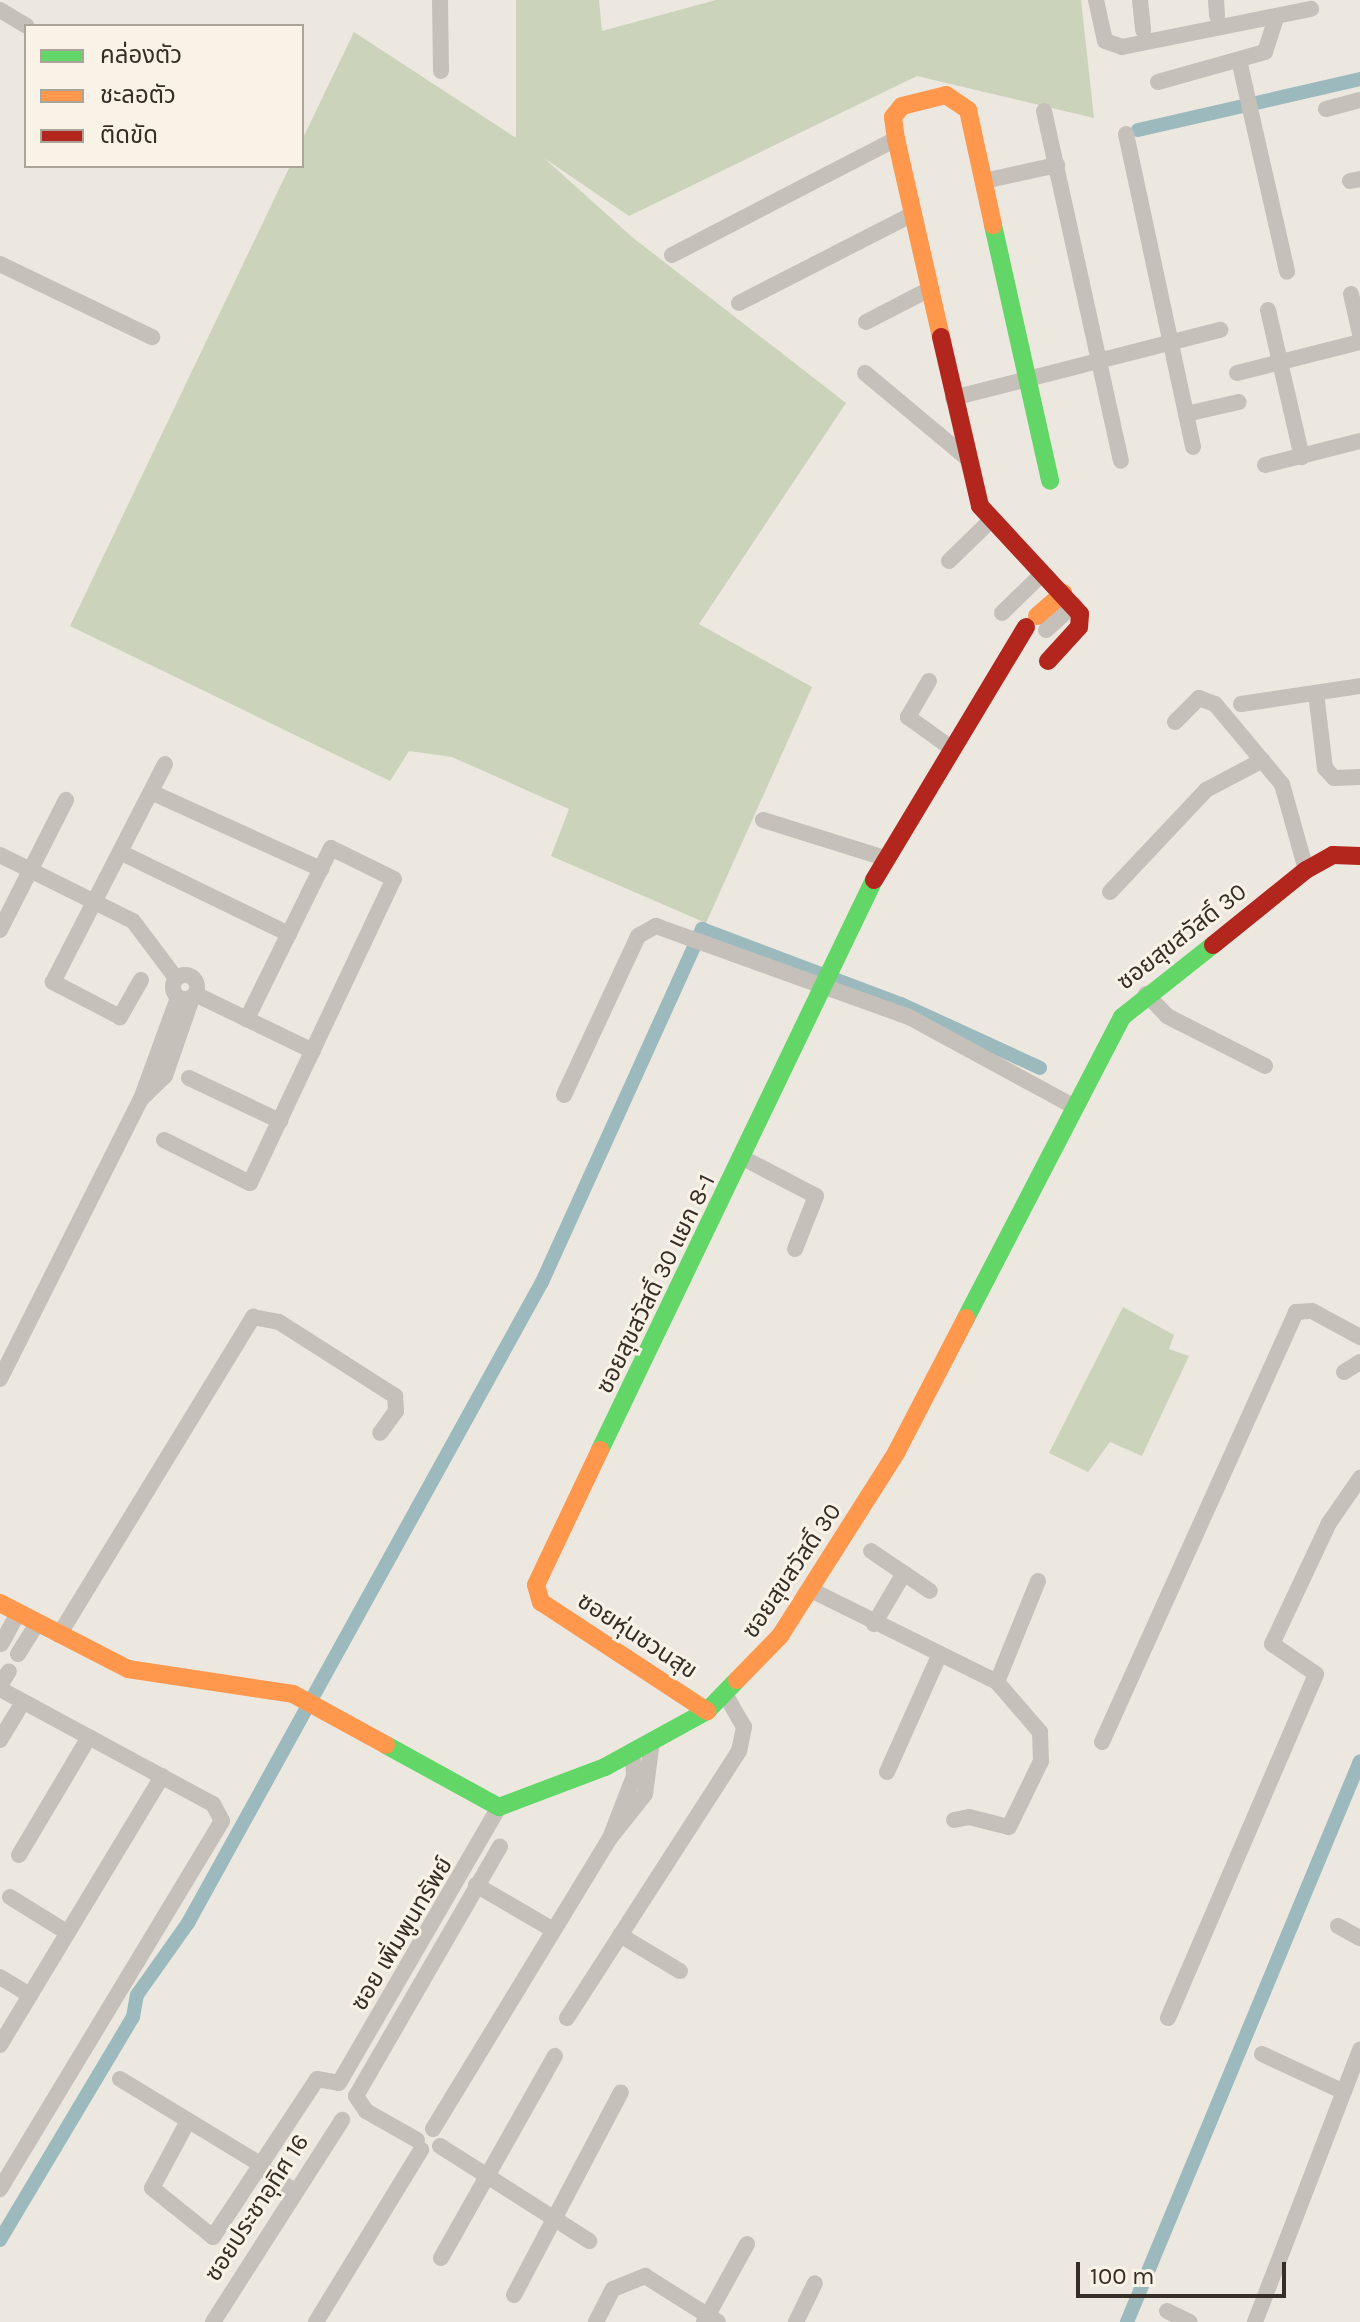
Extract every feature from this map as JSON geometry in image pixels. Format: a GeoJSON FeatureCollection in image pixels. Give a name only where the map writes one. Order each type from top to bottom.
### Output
{"type":"FeatureCollection","features":[{"type":"Feature","properties":{"kind":"street"},"geometry":{"type":"LineString","coordinates":[[440,0],[441,71]]}},
{"type":"Feature","properties":{"kind":"street"},"geometry":{"type":"LineString","coordinates":[[1096,0],[1105,41],[1122,47],[1311,9]]}},
{"type":"Feature","properties":{"kind":"street"},"geometry":{"type":"LineString","coordinates":[[1140,0],[1143,30]]}},
{"type":"Feature","properties":{"kind":"street"},"geometry":{"type":"LineString","coordinates":[[0,10],[24,24]]}},
{"type":"Feature","properties":{"kind":"street"},"geometry":{"type":"LineString","coordinates":[[1158,82],[1239,60],[1273,45],[1277,16]]}},
{"type":"Feature","properties":{"kind":"street"},"geometry":{"type":"LineString","coordinates":[[1239,60],[1287,272]]}},
{"type":"Feature","properties":{"kind":"street"},"geometry":{"type":"LineString","coordinates":[[1048,661],[1079,627],[1069,599],[990,521],[968,459],[896,139],[893,117],[902,106],[955,97],[968,110],[1050,481]]}},
{"type":"Feature","properties":{"kind":"street"},"geometry":{"type":"LineString","coordinates":[[1326,109],[1360,100]]}},
{"type":"Feature","properties":{"kind":"street"},"geometry":{"type":"LineString","coordinates":[[1044,111],[1121,461]]}},
{"type":"Feature","properties":{"kind":"street"},"geometry":{"type":"LineString","coordinates":[[1126,134],[1193,447]]}},
{"type":"Feature","properties":{"kind":"street"},"geometry":{"type":"LineString","coordinates":[[672,255],[896,139]]}},
{"type":"Feature","properties":{"kind":"street"},"geometry":{"type":"LineString","coordinates":[[984,181],[1057,165]]}},
{"type":"Feature","properties":{"kind":"street"},"geometry":{"type":"LineString","coordinates":[[739,303],[911,215]]}},
{"type":"Feature","properties":{"kind":"street"},"geometry":{"type":"LineString","coordinates":[[0,264],[152,337]]}},
{"type":"Feature","properties":{"kind":"street"},"geometry":{"type":"LineString","coordinates":[[866,322],[928,290]]}},
{"type":"Feature","properties":{"kind":"street"},"geometry":{"type":"LineString","coordinates":[[1351,294],[1360,334]]}},
{"type":"Feature","properties":{"kind":"street"},"geometry":{"type":"LineString","coordinates":[[1268,310],[1302,457]]}},
{"type":"Feature","properties":{"kind":"street"},"geometry":{"type":"LineString","coordinates":[[953,398],[1100,364],[1220,330]]}},
{"type":"Feature","properties":{"kind":"street"},"geometry":{"type":"LineString","coordinates":[[1237,373],[1360,342]]}},
{"type":"Feature","properties":{"kind":"street"},"geometry":{"type":"LineString","coordinates":[[865,373],[968,459]]}},
{"type":"Feature","properties":{"kind":"street"},"geometry":{"type":"LineString","coordinates":[[1186,414],[1239,402]]}},
{"type":"Feature","properties":{"kind":"street"},"geometry":{"type":"LineString","coordinates":[[1265,465],[1360,441]]}},
{"type":"Feature","properties":{"kind":"street"},"geometry":{"type":"LineString","coordinates":[[949,561],[990,521]]}},
{"type":"Feature","properties":{"kind":"street"},"geometry":{"type":"LineString","coordinates":[[1002,613],[1042,574]]}},
{"type":"Feature","properties":{"kind":"street","name":"ซอยสุขสวัสดิ์ 30 แยก 8-1"},"geometry":{"type":"LineString","coordinates":[[541,1602],[536,1585],[884,858],[951,748],[1034,631],[1069,599]]}},
{"type":"Feature","properties":{"kind":"street"},"geometry":{"type":"LineString","coordinates":[[929,681],[908,717],[951,748]]}},
{"type":"Feature","properties":{"kind":"street"},"geometry":{"type":"LineString","coordinates":[[1241,704],[1360,686]]}},
{"type":"Feature","properties":{"kind":"street"},"geometry":{"type":"LineString","coordinates":[[1316,693],[1325,768],[1334,778],[1360,777]]}},
{"type":"Feature","properties":{"kind":"street"},"geometry":{"type":"LineString","coordinates":[[1175,722],[1199,698],[1209,698],[1263,760],[1291,801],[1306,870]]}},
{"type":"Feature","properties":{"kind":"street"},"geometry":{"type":"LineString","coordinates":[[1110,892],[1206,790],[1263,760]]}},
{"type":"Feature","properties":{"kind":"street"},"geometry":{"type":"LineString","coordinates":[[141,980],[120,1017],[53,982],[165,764]]}},
{"type":"Feature","properties":{"kind":"street"},"geometry":{"type":"LineString","coordinates":[[151,792],[321,869]]}},
{"type":"Feature","properties":{"kind":"street"},"geometry":{"type":"LineString","coordinates":[[0,930],[66,800]]}},
{"type":"Feature","properties":{"kind":"street"},"geometry":{"type":"LineString","coordinates":[[763,820],[884,858]]}},
{"type":"Feature","properties":{"kind":"street"},"geometry":{"type":"LineString","coordinates":[[164,1140],[250,1183],[394,879],[331,848],[247,1019]]}},
{"type":"Feature","properties":{"kind":"street"},"geometry":{"type":"LineString","coordinates":[[120,852],[289,934]]}},
{"type":"Feature","properties":{"kind":"street"},"geometry":{"type":"LineString","coordinates":[[0,855],[143,929],[176,978],[195,979],[165,1076],[141,1099],[0,1379]]}},
{"type":"Feature","properties":{"kind":"street","name":"ซอยสุขสวัสดิ์ 30"},"geometry":{"type":"LineString","coordinates":[[499,1807],[632,1751],[707,1711],[726,1696],[811,1590],[896,1453],[1073,1106],[1122,1017],[1146,994],[1306,870],[1333,855],[1360,856]]}},
{"type":"Feature","properties":{"kind":"street"},"geometry":{"type":"LineString","coordinates":[[564,1095],[642,928],[689,938],[715,948],[829,978],[930,1027],[1073,1106]]}},
{"type":"Feature","properties":{"kind":"street"},"geometry":{"type":"LineString","coordinates":[[1146,994],[1167,1016],[1265,1066]]}},
{"type":"Feature","properties":{"kind":"street"},"geometry":{"type":"LineString","coordinates":[[188,996],[247,1019],[313,1051]]}},
{"type":"Feature","properties":{"kind":"street"},"geometry":{"type":"LineString","coordinates":[[189,1078],[280,1121]]}},
{"type":"Feature","properties":{"kind":"street"},"geometry":{"type":"LineString","coordinates":[[743,1158],[816,1196],[795,1249]]}},
{"type":"Feature","properties":{"kind":"street"},"geometry":{"type":"LineString","coordinates":[[1102,1742],[1296,1312],[1312,1311],[1360,1337]]}},
{"type":"Feature","properties":{"kind":"street"},"geometry":{"type":"LineString","coordinates":[[59,1635],[253,1317],[279,1322],[395,1396],[396,1411],[380,1433]]}},
{"type":"Feature","properties":{"kind":"street"},"geometry":{"type":"LineString","coordinates":[[1344,1372],[1360,1362]]}},
{"type":"Feature","properties":{"kind":"street"},"geometry":{"type":"LineString","coordinates":[[1168,2018],[1316,1674],[1272,1644],[1329,1523],[1360,1478]]}},
{"type":"Feature","properties":{"kind":"street"},"geometry":{"type":"LineString","coordinates":[[871,1551],[930,1591]]}},
{"type":"Feature","properties":{"kind":"street"},"geometry":{"type":"LineString","coordinates":[[874,1624],[904,1573]]}},
{"type":"Feature","properties":{"kind":"street"},"geometry":{"type":"LineString","coordinates":[[997,1682],[1038,1581]]}},
{"type":"Feature","properties":{"kind":"street"},"geometry":{"type":"LineString","coordinates":[[811,1590],[938,1658],[997,1682],[1040,1732],[1041,1761],[1009,1827],[969,1817],[954,1820]]}},
{"type":"Feature","properties":{"kind":"street","name":"ซอยหุ่นชวนสุข"},"geometry":{"type":"LineString","coordinates":[[541,1602],[707,1711]]}},
{"type":"Feature","properties":{"kind":"street"},"geometry":{"type":"LineString","coordinates":[[0,1603],[128,1669],[293,1694],[499,1807]]}},
{"type":"Feature","properties":{"kind":"street"},"geometry":{"type":"LineString","coordinates":[[1,1644],[18,1613]]}},
{"type":"Feature","properties":{"kind":"street"},"geometry":{"type":"LineString","coordinates":[[18,1654],[37,1623]]}},
{"type":"Feature","properties":{"kind":"street"},"geometry":{"type":"LineString","coordinates":[[887,1772],[938,1658]]}},
{"type":"Feature","properties":{"kind":"street"},"geometry":{"type":"LineString","coordinates":[[0,2189],[222,1821],[221,1810],[23,1702],[3,1682]]}},
{"type":"Feature","properties":{"kind":"street"},"geometry":{"type":"LineString","coordinates":[[567,2018],[739,1751],[744,1727],[726,1696]]}},
{"type":"Feature","properties":{"kind":"street"},"geometry":{"type":"LineString","coordinates":[[0,1740],[23,1702]]}},
{"type":"Feature","properties":{"kind":"street"},"geometry":{"type":"LineString","coordinates":[[19,1855],[89,1737]]}},
{"type":"Feature","properties":{"kind":"street"},"geometry":{"type":"LineString","coordinates":[[316,2322],[550,1928],[610,1838],[645,1794],[652,1741]]}},
{"type":"Feature","properties":{"kind":"street"},"geometry":{"type":"LineString","coordinates":[[610,1838],[634,1776],[632,1751]]}},
{"type":"Feature","properties":{"kind":"street"},"geometry":{"type":"LineString","coordinates":[[0,2045],[162,1776]]}},
{"type":"Feature","properties":{"kind":"street","name":"ซอย เพิ่มพูนทรัพย์"},"geometry":{"type":"LineString","coordinates":[[265,2169],[317,2079],[339,2083],[499,1807]]}},
{"type":"Feature","properties":{"kind":"street"},"geometry":{"type":"LineString","coordinates":[[440,2146],[419,2145],[366,2111],[356,2096],[500,1847]]}},
{"type":"Feature","properties":{"kind":"street"},"geometry":{"type":"LineString","coordinates":[[476,1885],[550,1928]]}},
{"type":"Feature","properties":{"kind":"street"},"geometry":{"type":"LineString","coordinates":[[10,1897],[68,1933]]}},
{"type":"Feature","properties":{"kind":"street"},"geometry":{"type":"LineString","coordinates":[[1338,1926],[1360,1938]]}},
{"type":"Feature","properties":{"kind":"street"},"geometry":{"type":"LineString","coordinates":[[620,1935],[680,1971]]}},
{"type":"Feature","properties":{"kind":"street"},"geometry":{"type":"LineString","coordinates":[[0,1977],[30,1995]]}},
{"type":"Feature","properties":{"kind":"street"},"geometry":{"type":"LineString","coordinates":[[1255,2322],[1325,2155],[1342,2091],[1360,2050]]}},
{"type":"Feature","properties":{"kind":"street"},"geometry":{"type":"LineString","coordinates":[[1262,2054],[1342,2091]]}},
{"type":"Feature","properties":{"kind":"street"},"geometry":{"type":"LineString","coordinates":[[441,2258],[555,2056]]}},
{"type":"Feature","properties":{"kind":"street"},"geometry":{"type":"LineString","coordinates":[[120,2079],[265,2169],[296,2192]]}},
{"type":"Feature","properties":{"kind":"street"},"geometry":{"type":"LineString","coordinates":[[514,2295],[551,2219],[621,2092]]}},
{"type":"Feature","properties":{"kind":"street","name":"ซอยประชาอุทิศ 16"},"geometry":{"type":"LineString","coordinates":[[213,2322],[342,2120]]}},
{"type":"Feature","properties":{"kind":"street"},"geometry":{"type":"LineString","coordinates":[[188,2121],[152,2188],[208,2235],[219,2235],[265,2169]]}},
{"type":"Feature","properties":{"kind":"street"},"geometry":{"type":"LineString","coordinates":[[433,2129],[440,2146],[485,2179],[589,2241]]}},
{"type":"Feature","properties":{"kind":"street"},"geometry":{"type":"LineString","coordinates":[[596,2322],[613,2289],[631,2277],[662,2283],[710,2320],[747,2244]]}},
{"type":"Feature","properties":{"kind":"street"},"geometry":{"type":"LineString","coordinates":[[796,2322],[815,2283]]}},
{"type":"Feature","properties":{"kind":"street"},"geometry":{"type":"LineString","coordinates":[[1167,2311],[1190,2322]]}},
{"type":"Feature","properties":{"kind":"green space"},"geometry":{"type":"Polygon","coordinates":[[[516,0],[599,0],[602,31],[716,0],[1081,0],[1094,118],[917,76],[629,216],[544,158],[632,237],[846,403],[699,624],[812,687],[706,923],[551,856],[569,809],[452,757],[409,751],[390,781],[70,626],[289,168],[304,168],[304,136],[354,32],[516,138],[516,0]]]}},
{"type":"Feature","properties":{"kind":"green space"},"geometry":{"type":"Polygon","coordinates":[[[1123,1307],[1174,1335],[1169,1349],[1189,1356],[1142,1456],[1110,1442],[1088,1472],[1049,1453],[1123,1307]]]}},
{"type":"Feature","properties":{"kind":"waterway"},"geometry":{"type":"LineString","coordinates":[[1138,130],[1360,79]]}},
{"type":"Feature","properties":{"kind":"waterway"},"geometry":{"type":"LineString","coordinates":[[0,2240],[133,2017],[137,1995],[188,1923],[542,1282],[702,929],[901,1004],[1040,1068]]}},
{"type":"Feature","properties":{"kind":"waterway"},"geometry":{"type":"LineString","coordinates":[[1127,2322],[1360,1761]]}},
{"type":"Feature","properties":{"kind":"traffic: fast"},"geometry":{"type":"LineString","coordinates":[[993,225],[1050,481]]}},
{"type":"Feature","properties":{"kind":"traffic: fast"},"geometry":{"type":"LineString","coordinates":[[600,1450],[874,880]]}},
{"type":"Feature","properties":{"kind":"traffic: fast"},"geometry":{"type":"LineString","coordinates":[[966,1318],[1122,1017],[1213,945]]}},
{"type":"Feature","properties":{"kind":"traffic: fast"},"geometry":{"type":"LineString","coordinates":[[386,1745],[499,1807],[605,1767],[707,1711],[737,1680]]}},
{"type":"Feature","properties":{"kind":"traffic: slow"},"geometry":{"type":"LineString","coordinates":[[941,337],[896,139],[893,117],[902,106],[946,95],[968,110],[993,225]]}},
{"type":"Feature","properties":{"kind":"traffic: slow"},"geometry":{"type":"LineString","coordinates":[[1037,616],[1063,593]]}},
{"type":"Feature","properties":{"kind":"traffic: slow"},"geometry":{"type":"LineString","coordinates":[[737,1680],[780,1636],[896,1453],[966,1318]]}},
{"type":"Feature","properties":{"kind":"traffic: slow"},"geometry":{"type":"LineString","coordinates":[[600,1450],[536,1585],[541,1602],[707,1711]]}},
{"type":"Feature","properties":{"kind":"traffic: slow"},"geometry":{"type":"LineString","coordinates":[[0,1603],[128,1669],[293,1694],[386,1745]]}},
{"type":"Feature","properties":{"kind":"traffic: jam"},"geometry":{"type":"LineString","coordinates":[[941,337],[980,506],[1080,614],[1079,627],[1048,661]]}},
{"type":"Feature","properties":{"kind":"traffic: jam"},"geometry":{"type":"LineString","coordinates":[[874,880],[1026,627]]}},
{"type":"Feature","properties":{"kind":"traffic: jam"},"geometry":{"type":"LineString","coordinates":[[1213,945],[1306,870],[1333,855],[1360,856]]}}]}
